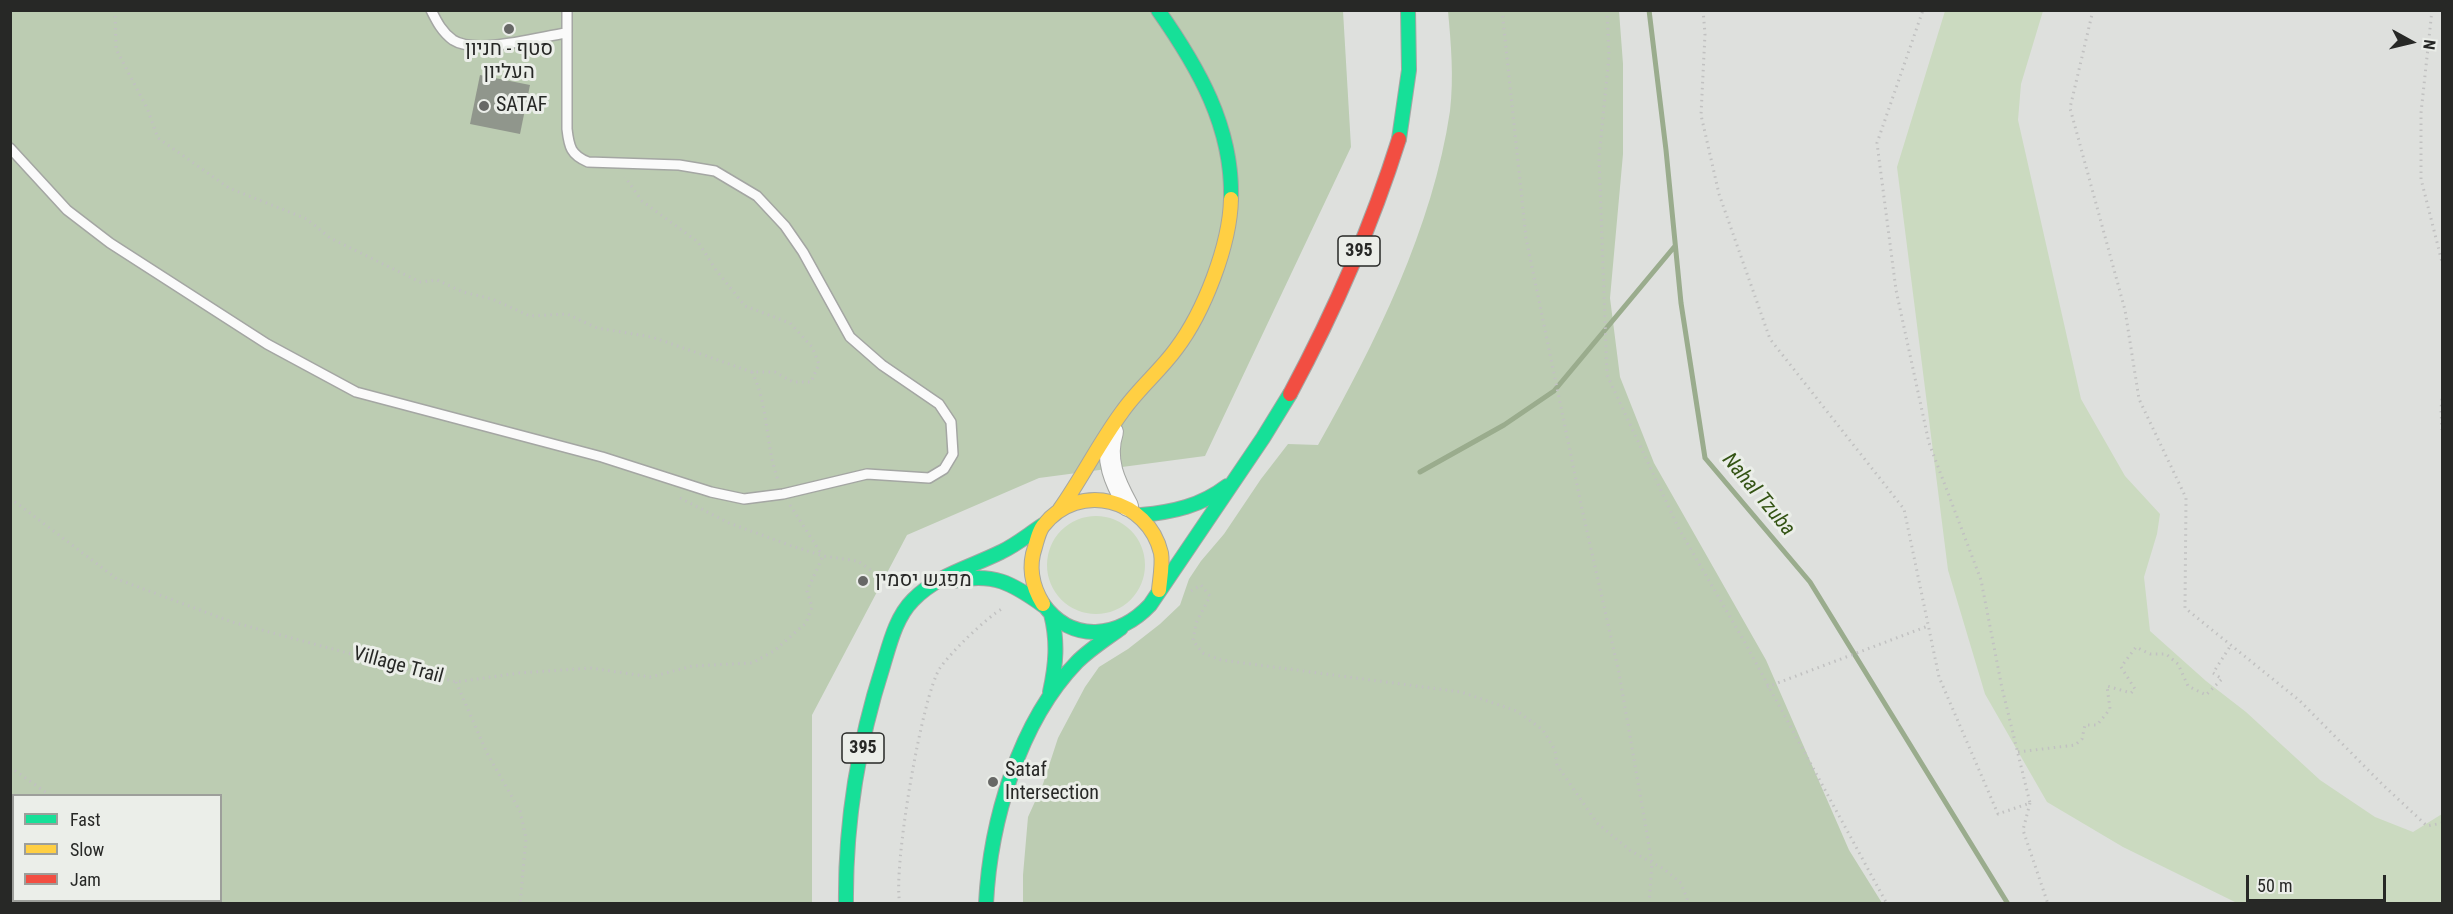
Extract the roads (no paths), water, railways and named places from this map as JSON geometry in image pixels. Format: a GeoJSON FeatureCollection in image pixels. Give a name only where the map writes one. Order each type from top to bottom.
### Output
{"type":"FeatureCollection","features":[{"type":"Feature","properties":{"kind":"main road"},"geometry":{"type":"LineString","coordinates":[[1060,509],[1086,472],[1102,440],[1125,407],[1182,342],[1202,307],[1213,279],[1231,207],[1229,156],[1219,116],[1185,48],[1158,10]]}},
{"type":"Feature","properties":{"kind":"main road","name":"395"},"geometry":{"type":"LineString","coordinates":[[929,587],[961,579],[997,578],[1016,585],[1066,625],[1084,631],[1102,632],[1120,628],[1137,619],[1150,605],[1275,418],[1314,349],[1360,250],[1382,193],[1400,134],[1406,104],[1410,44],[1408,10]]}},
{"type":"Feature","properties":{"kind":"main road","name":"395"},"geometry":{"type":"LineString","coordinates":[[846,903],[850,810],[874,693],[891,641],[900,620],[913,600],[929,587],[966,565],[1003,552],[1043,525],[1060,509],[1077,502],[1094,498],[1111,500],[1135,511],[1175,511],[1206,502],[1232,482],[1242,469]]}},
{"type":"Feature","properties":{"kind":"main road"},"geometry":{"type":"LineString","coordinates":[[1135,511],[1152,528],[1161,550],[1163,574],[1159,590]]}},
{"type":"Feature","properties":{"kind":"main road","name":"395"},"geometry":{"type":"LineString","coordinates":[[1043,525],[1033,544],[1030,566],[1033,587],[1047,610]]}},
{"type":"Feature","properties":{"kind":"main road"},"geometry":{"type":"LineString","coordinates":[[1047,610],[1056,631],[1057,650],[1048,702]]}},
{"type":"Feature","properties":{"kind":"main road"},"geometry":{"type":"LineString","coordinates":[[986,903],[988,858],[998,814],[1022,752],[1048,702],[1070,670],[1085,654],[1120,628]]}},
{"type":"Feature","properties":{"kind":"street"},"geometry":{"type":"LineString","coordinates":[[1125,407],[1116,422],[1109,452],[1110,466],[1115,483],[1135,511]]}},
{"type":"Feature","properties":{"kind":"lane"},"geometry":{"type":"LineString","coordinates":[[431,10],[441,29],[454,41],[477,47],[566,33]]}},
{"type":"Feature","properties":{"kind":"lane"},"geometry":{"type":"LineString","coordinates":[[10,148],[67,210],[110,243],[267,344],[356,392],[602,458],[711,492],[744,499],[783,494],[867,474],[929,478],[944,469],[953,454],[951,422],[939,404],[882,365],[850,337],[797,243],[785,225],[757,196],[715,171],[679,165],[588,162],[575,157],[570,147],[567,129],[567,10]]}},
{"type":"Feature","properties":{"kind":"waterway","name":"Nahal Tzuba"},"geometry":{"type":"LineString","coordinates":[[1649,10],[1681,303],[1705,458],[1810,582],[2008,904]]}},
{"type":"Feature","properties":{"kind":"waterway"},"geometry":{"type":"LineString","coordinates":[[1420,472],[1504,425],[1554,391],[1675,246]]}},
{"type":"Feature","properties":{"kind":"place","name":"סטף - חניון העליון"},"geometry":{"type":"Point","coordinates":[509,29]}},
{"type":"Feature","properties":{"kind":"place","name":"SATAF"},"geometry":{"type":"Point","coordinates":[484,106]}},
{"type":"Feature","properties":{"kind":"place","name":"מפגש יסמין"},"geometry":{"type":"Point","coordinates":[863,581]}},
{"type":"Feature","properties":{"kind":"place","name":"Sataf Intersection"},"geometry":{"type":"Point","coordinates":[993,782]}}]}
